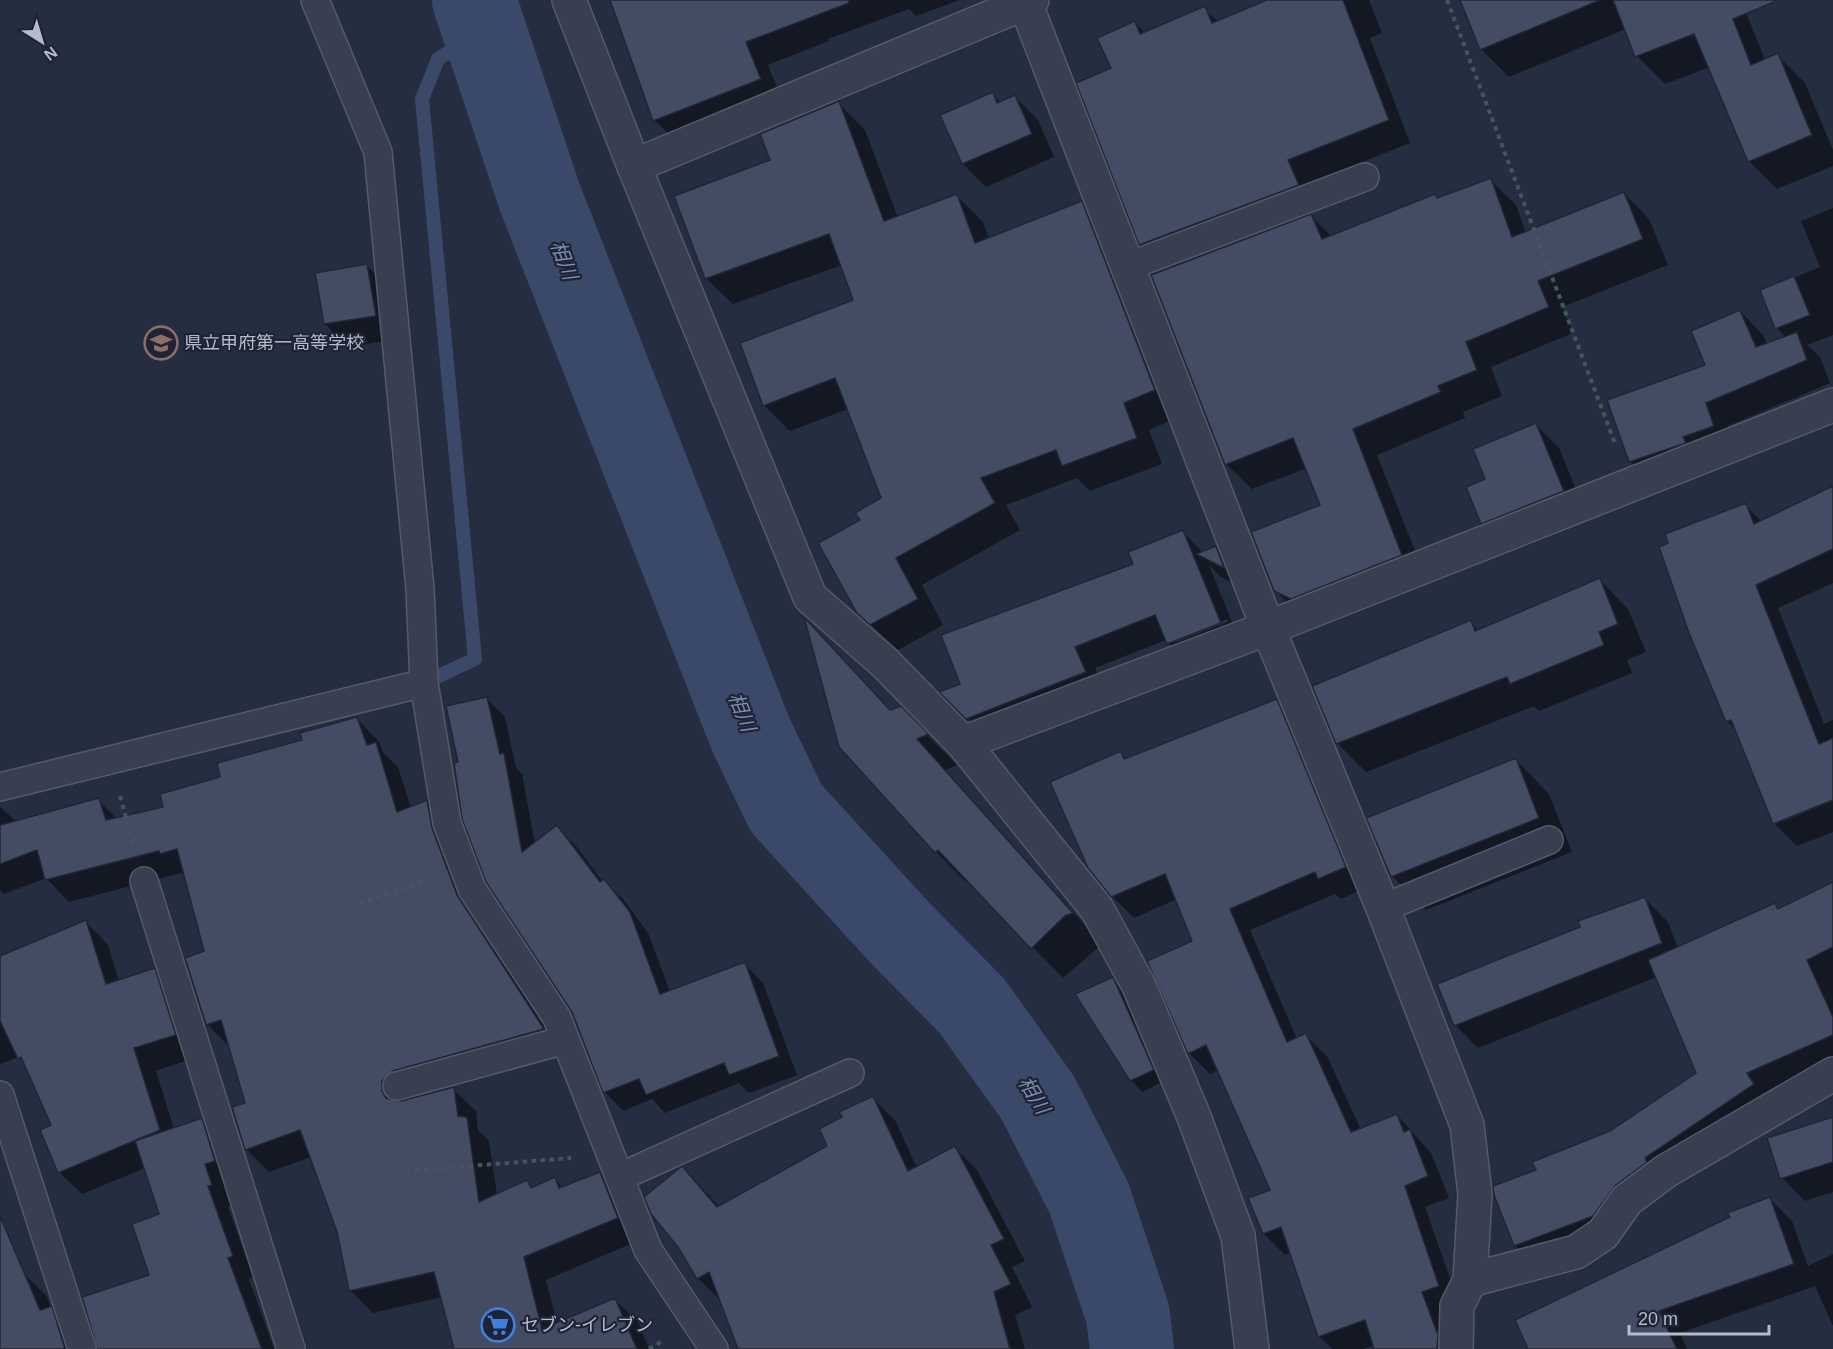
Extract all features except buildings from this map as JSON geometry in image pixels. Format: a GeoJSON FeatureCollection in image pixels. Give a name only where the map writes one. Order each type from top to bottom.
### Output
{"type":"FeatureCollection","features":[{"type":"Feature","properties":{"kind":"street"},"geometry":{"type":"LineString","coordinates":[[569,0],[634,166],[810,597],[885,663],[963,743],[1097,909],[1139,986],[1194,1117],[1238,1236],[1252,1349]]}},
{"type":"Feature","properties":{"kind":"street"},"geometry":{"type":"LineString","coordinates":[[634,166],[1027,1],[1268,628],[1383,908],[1467,1125],[1475,1194],[1470,1280],[1457,1306],[1456,1349]]}},
{"type":"Feature","properties":{"kind":"street"},"geometry":{"type":"LineString","coordinates":[[963,743],[1268,628],[1630,483],[1833,405]]}},
{"type":"Feature","properties":{"kind":"street"},"geometry":{"type":"LineString","coordinates":[[1470,1280],[1576,1252],[1603,1234],[1627,1200],[1666,1171],[1833,1074]]}},
{"type":"Feature","properties":{"kind":"lane"},"geometry":{"type":"LineString","coordinates":[[315,0],[378,152],[420,589],[424,683],[447,823],[472,889],[557,1018],[648,1250],[714,1349]]}},
{"type":"Feature","properties":{"kind":"lane"},"geometry":{"type":"LineString","coordinates":[[1129,266],[1365,177]]}},
{"type":"Feature","properties":{"kind":"lane"},"geometry":{"type":"LineString","coordinates":[[0,787],[424,683]]}},
{"type":"Feature","properties":{"kind":"lane"},"geometry":{"type":"LineString","coordinates":[[1383,908],[1550,840]]}},
{"type":"Feature","properties":{"kind":"lane"},"geometry":{"type":"LineString","coordinates":[[144,882],[291,1349]]}},
{"type":"Feature","properties":{"kind":"lane"},"geometry":{"type":"LineString","coordinates":[[397,1086],[565,1040]]}},
{"type":"Feature","properties":{"kind":"lane"},"geometry":{"type":"LineString","coordinates":[[616,1166],[850,1073]]}},
{"type":"Feature","properties":{"kind":"lane"},"geometry":{"type":"LineString","coordinates":[[0,1095],[82,1349]]}},
{"type":"Feature","properties":{"kind":"path"},"geometry":{"type":"LineString","coordinates":[[1447,0],[1630,483]]}},
{"type":"Feature","properties":{"kind":"path"},"geometry":{"type":"LineString","coordinates":[[109,759],[144,882]]}},
{"type":"Feature","properties":{"kind":"path"},"geometry":{"type":"LineString","coordinates":[[359,903],[464,868]]}},
{"type":"Feature","properties":{"kind":"path"},"geometry":{"type":"LineString","coordinates":[[406,1171],[616,1166]]}},
{"type":"Feature","properties":{"kind":"waterway","name":"相川"},"geometry":{"type":"LineString","coordinates":[[474,0],[540,198],[751,735],[786,808],[901,934],[972,1006],[1038,1098],[1089,1198],[1128,1315],[1132,1349]]}},
{"type":"Feature","properties":{"kind":"waterway"},"geometry":{"type":"LineString","coordinates":[[424,683],[475,659],[422,99],[438,59],[484,30]]}},
{"type":"Feature","properties":{"kind":"place","name":"県立甲府第一高等学校"},"geometry":{"type":"Point","coordinates":[161,343]}},
{"type":"Feature","properties":{"kind":"place","name":"セブン-イレブン"},"geometry":{"type":"Point","coordinates":[498,1325]}}]}
